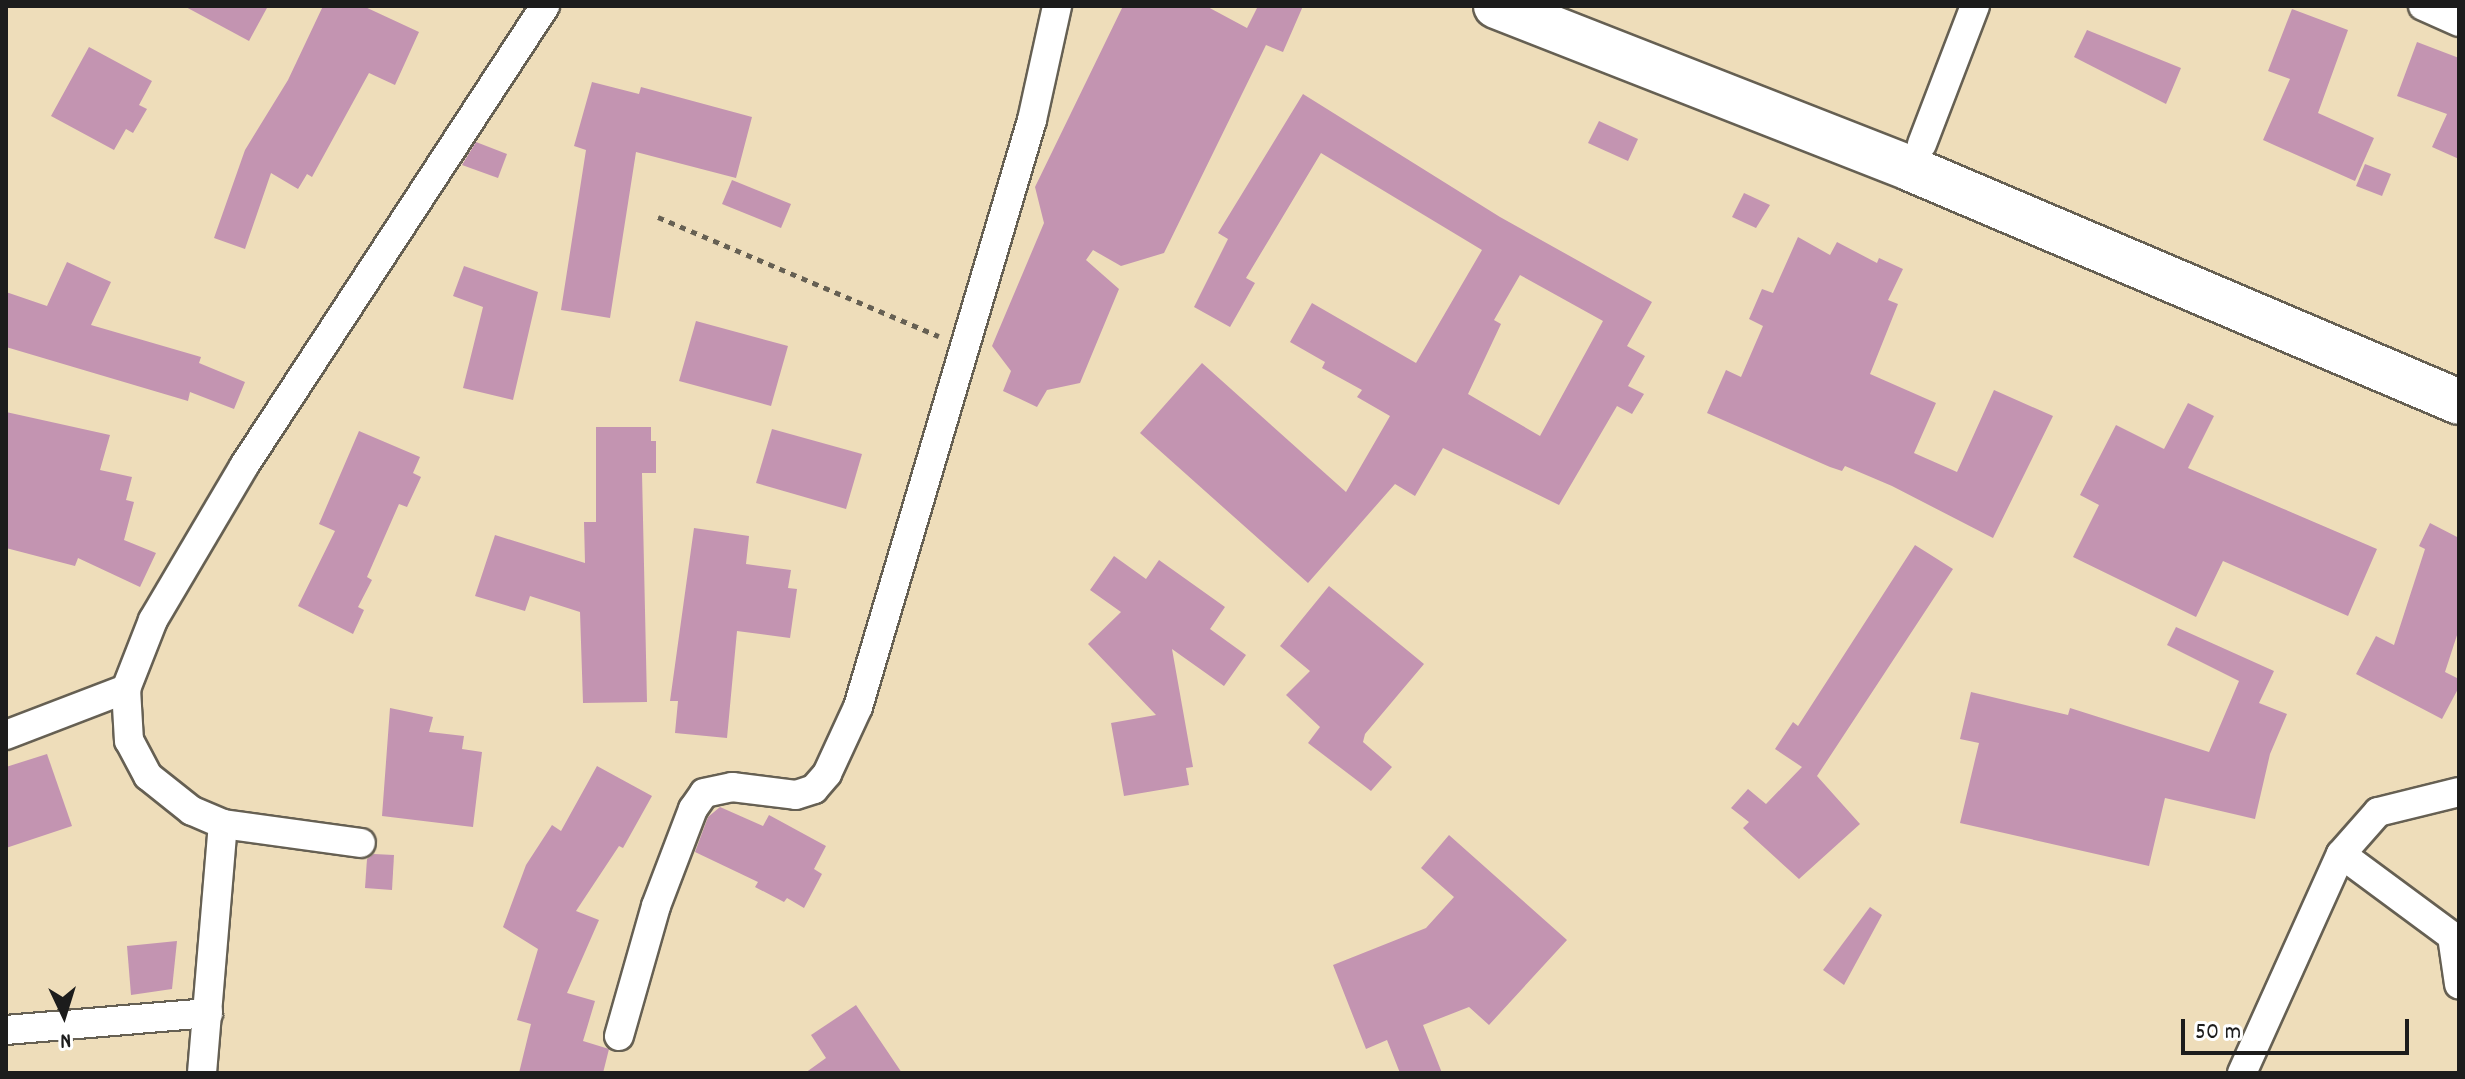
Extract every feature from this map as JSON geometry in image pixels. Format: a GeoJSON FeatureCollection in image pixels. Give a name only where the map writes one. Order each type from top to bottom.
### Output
{"type":"FeatureCollection","features":[{"type":"Feature","properties":{"kind":"main road"},"geometry":{"type":"LineString","coordinates":[[1496,6],[1911,169],[2459,402]]}},
{"type":"Feature","properties":{"kind":"main road"},"geometry":{"type":"LineString","coordinates":[[1571,6],[1922,144],[2459,370]]}},
{"type":"Feature","properties":{"kind":"street"},"geometry":{"type":"LineString","coordinates":[[361,843],[223,824],[192,811],[148,776],[129,741],[126,689],[153,620],[244,466],[545,6]]}},
{"type":"Feature","properties":{"kind":"street"},"geometry":{"type":"LineString","coordinates":[[619,1036],[656,906],[693,809],[704,793],[732,787],[796,795],[814,789],[827,774],[863,692],[962,346],[1032,120],[1057,6]]}},
{"type":"Feature","properties":{"kind":"street"},"geometry":{"type":"LineString","coordinates":[[1922,144],[1975,6]]}},
{"type":"Feature","properties":{"kind":"street"},"geometry":{"type":"LineString","coordinates":[[2423,6],[2459,22]]}},
{"type":"Feature","properties":{"kind":"street"},"geometry":{"type":"LineString","coordinates":[[6,735],[126,689]]}},
{"type":"Feature","properties":{"kind":"street"},"geometry":{"type":"LineString","coordinates":[[2242,1073],[2341,854],[2378,812],[2459,792]]}},
{"type":"Feature","properties":{"kind":"street"},"geometry":{"type":"LineString","coordinates":[[202,1073],[223,824]]}},
{"type":"Feature","properties":{"kind":"street"},"geometry":{"type":"LineString","coordinates":[[2341,854],[2452,936],[2459,984]]}},
{"type":"Feature","properties":{"kind":"street"},"geometry":{"type":"LineString","coordinates":[[6,1030],[208,1013]]}},
{"type":"Feature","properties":{"kind":"path"},"geometry":{"type":"LineString","coordinates":[[658,217],[962,346]]}},
{"type":"Feature","properties":{"kind":"building"},"geometry":{"type":"Polygon","coordinates":[[[184,6],[268,6],[249,41],[184,6]]]}},
{"type":"Feature","properties":{"kind":"building"},"geometry":{"type":"Polygon","coordinates":[[[323,6],[363,6],[419,32],[395,85],[369,73],[312,177],[307,174],[298,189],[271,173],[245,249],[214,238],[245,150],[288,80],[323,6]]]}},
{"type":"Feature","properties":{"kind":"building"},"geometry":{"type":"Polygon","coordinates":[[[1123,6],[1206,6],[1247,28],[1258,6],[1303,6],[1283,52],[1266,45],[1164,253],[1121,266],[1093,250],[1086,260],[1119,289],[1080,383],[1047,390],[1037,407],[1003,391],[1011,371],[992,346],[1044,223],[1035,187],[1123,6]]]}},
{"type":"Feature","properties":{"kind":"building"},"geometry":{"type":"Polygon","coordinates":[[[2292,9],[2348,30],[2318,113],[2374,138],[2355,181],[2263,140],[2290,79],[2268,71],[2292,9]]]}},
{"type":"Feature","properties":{"kind":"building"},"geometry":{"type":"Polygon","coordinates":[[[2087,30],[2181,68],[2166,104],[2074,57],[2087,30]]]}},
{"type":"Feature","properties":{"kind":"building"},"geometry":{"type":"Polygon","coordinates":[[[2417,42],[2459,58],[2459,159],[2432,147],[2447,114],[2397,96],[2417,42]]]}},
{"type":"Feature","properties":{"kind":"building"},"geometry":{"type":"Polygon","coordinates":[[[89,47],[152,81],[139,105],[147,109],[133,133],[126,129],[114,150],[51,116],[89,47]]]}},
{"type":"Feature","properties":{"kind":"building"},"geometry":{"type":"Polygon","coordinates":[[[592,82],[639,94],[641,87],[752,117],[736,178],[636,152],[610,318],[561,310],[586,150],[574,146],[592,82]]]}},
{"type":"Feature","properties":{"kind":"building"},"geometry":{"type":"Polygon","coordinates":[[[1303,94],[1500,217],[1652,302],[1627,346],[1645,356],[1628,386],[1644,394],[1632,414],[1617,406],[1559,505],[1443,448],[1415,496],[1395,484],[1308,583],[1140,433],[1202,363],[1346,492],[1390,416],[1357,397],[1362,390],[1322,368],[1325,362],[1290,342],[1312,303],[1416,363],[1482,250],[1321,153],[1246,278],[1255,283],[1230,327],[1194,307],[1228,239],[1218,233],[1303,94]],[[1520,275],[1494,320],[1501,324],[1468,394],[1540,436],[1603,321],[1520,275]]]}},
{"type":"Feature","properties":{"kind":"building"},"geometry":{"type":"Polygon","coordinates":[[[1599,121],[1638,139],[1628,161],[1588,143],[1599,121]]]}},
{"type":"Feature","properties":{"kind":"building"},"geometry":{"type":"Polygon","coordinates":[[[476,142],[507,154],[498,178],[462,165],[476,142]]]}},
{"type":"Feature","properties":{"kind":"building"},"geometry":{"type":"Polygon","coordinates":[[[2365,164],[2391,174],[2382,196],[2356,186],[2365,164]]]}},
{"type":"Feature","properties":{"kind":"building"},"geometry":{"type":"Polygon","coordinates":[[[732,180],[791,204],[781,228],[722,204],[732,180]]]}},
{"type":"Feature","properties":{"kind":"building"},"geometry":{"type":"Polygon","coordinates":[[[1744,193],[1770,205],[1756,228],[1732,217],[1744,193]]]}},
{"type":"Feature","properties":{"kind":"building"},"geometry":{"type":"Polygon","coordinates":[[[1798,237],[1830,255],[1837,242],[1877,263],[1879,258],[1903,269],[1888,300],[1898,304],[1870,374],[1936,403],[1914,453],[1957,472],[1994,390],[2053,416],[1993,538],[1892,486],[1845,466],[1842,471],[1830,467],[1707,413],[1726,370],[1741,377],[1763,326],[1749,319],[1762,289],[1773,293],[1798,237]]]}},
{"type":"Feature","properties":{"kind":"building"},"geometry":{"type":"Polygon","coordinates":[[[67,262],[111,282],[91,325],[201,357],[199,363],[245,382],[234,409],[190,392],[188,401],[6,347],[6,292],[47,306],[67,262]]]}},
{"type":"Feature","properties":{"kind":"building"},"geometry":{"type":"Polygon","coordinates":[[[464,266],[538,292],[513,400],[463,388],[483,307],[453,296],[464,266]]]}},
{"type":"Feature","properties":{"kind":"building"},"geometry":{"type":"Polygon","coordinates":[[[696,321],[788,346],[771,406],[679,381],[696,321]]]}},
{"type":"Feature","properties":{"kind":"building"},"geometry":{"type":"Polygon","coordinates":[[[2188,403],[2214,416],[2188,468],[2377,549],[2348,616],[2223,561],[2196,617],[2073,557],[2099,505],[2080,495],[2116,425],[2164,449],[2188,403]]]}},
{"type":"Feature","properties":{"kind":"building"},"geometry":{"type":"Polygon","coordinates":[[[6,412],[110,435],[100,470],[132,477],[126,500],[134,502],[124,540],[156,553],[140,587],[78,558],[75,566],[6,548],[6,412]]]}},
{"type":"Feature","properties":{"kind":"building"},"geometry":{"type":"Polygon","coordinates":[[[596,427],[651,427],[651,441],[656,441],[656,473],[642,473],[647,702],[583,703],[580,612],[530,596],[525,611],[475,596],[495,535],[585,563],[584,522],[596,522],[596,427]]]}},
{"type":"Feature","properties":{"kind":"building"},"geometry":{"type":"Polygon","coordinates":[[[772,429],[862,454],[846,509],[756,483],[772,429]]]}},
{"type":"Feature","properties":{"kind":"building"},"geometry":{"type":"Polygon","coordinates":[[[359,431],[420,457],[413,473],[421,477],[407,507],[399,504],[367,577],[372,580],[358,607],[364,610],[353,634],[298,606],[335,531],[319,524],[359,431]]]}},
{"type":"Feature","properties":{"kind":"building"},"geometry":{"type":"Polygon","coordinates":[[[2430,523],[2459,538],[2459,629],[2445,672],[2459,679],[2459,687],[2442,719],[2356,674],[2376,636],[2394,645],[2425,549],[2419,546],[2430,523]]]}},
{"type":"Feature","properties":{"kind":"building"},"geometry":{"type":"Polygon","coordinates":[[[694,528],[749,536],[746,564],[791,570],[788,588],[797,589],[790,638],[737,631],[727,738],[675,733],[678,701],[670,701],[694,528]]]}},
{"type":"Feature","properties":{"kind":"building"},"geometry":{"type":"Polygon","coordinates":[[[1915,545],[1953,569],[1817,776],[1860,824],[1799,879],[1743,828],[1749,822],[1731,808],[1748,789],[1766,804],[1802,767],[1775,749],[1793,722],[1798,726],[1915,545]]]}},
{"type":"Feature","properties":{"kind":"building"},"geometry":{"type":"Polygon","coordinates":[[[1114,556],[1146,579],[1159,560],[1225,607],[1210,629],[1246,655],[1224,686],[1172,649],[1193,767],[1186,768],[1189,785],[1124,796],[1111,723],[1156,715],[1088,644],[1121,612],[1090,590],[1114,556]]]}},
{"type":"Feature","properties":{"kind":"building"},"geometry":{"type":"Polygon","coordinates":[[[1329,586],[1424,664],[1365,734],[1363,742],[1392,767],[1371,791],[1308,743],[1320,727],[1286,695],[1310,671],[1280,646],[1329,586]]]}},
{"type":"Feature","properties":{"kind":"building"},"geometry":{"type":"Polygon","coordinates":[[[2176,627],[2274,671],[2259,703],[2287,714],[2270,754],[2255,819],[2165,798],[2149,866],[1960,823],[1979,743],[1960,739],[1971,692],[2068,715],[2070,708],[2209,752],[2239,681],[2167,645],[2176,627]]]}},
{"type":"Feature","properties":{"kind":"building"},"geometry":{"type":"Polygon","coordinates":[[[390,708],[433,717],[429,732],[464,736],[462,749],[482,752],[473,827],[382,816],[390,708]]]}},
{"type":"Feature","properties":{"kind":"building"},"geometry":{"type":"Polygon","coordinates":[[[47,754],[72,826],[6,848],[6,767],[47,754]]]}},
{"type":"Feature","properties":{"kind":"building"},"geometry":{"type":"Polygon","coordinates":[[[597,766],[652,796],[623,848],[619,846],[576,911],[599,920],[567,993],[595,1001],[583,1041],[609,1049],[603,1073],[519,1073],[531,1024],[517,1020],[538,949],[503,927],[526,865],[552,825],[561,831],[597,766]]]}},
{"type":"Feature","properties":{"kind":"building"},"geometry":{"type":"Polygon","coordinates":[[[720,807],[763,826],[769,815],[826,846],[814,869],[822,874],[804,908],[787,898],[784,902],[755,887],[758,882],[695,852],[708,817],[720,807]]]}},
{"type":"Feature","properties":{"kind":"building"},"geometry":{"type":"Polygon","coordinates":[[[1449,835],[1567,940],[1489,1025],[1469,1007],[1423,1025],[1442,1073],[1400,1073],[1387,1040],[1366,1049],[1333,965],[1426,928],[1454,897],[1421,868],[1449,835]]]}},
{"type":"Feature","properties":{"kind":"building"},"geometry":{"type":"Polygon","coordinates":[[[374,854],[394,855],[392,890],[365,888],[367,859],[374,854]]]}},
{"type":"Feature","properties":{"kind":"building"},"geometry":{"type":"Polygon","coordinates":[[[1870,907],[1882,915],[1844,985],[1823,970],[1870,907]]]}},
{"type":"Feature","properties":{"kind":"building"},"geometry":{"type":"Polygon","coordinates":[[[177,941],[172,989],[131,995],[127,946],[177,941]]]}},
{"type":"Feature","properties":{"kind":"building"},"geometry":{"type":"Polygon","coordinates":[[[856,1005],[902,1073],[805,1073],[826,1058],[811,1035],[856,1005]]]}}]}
